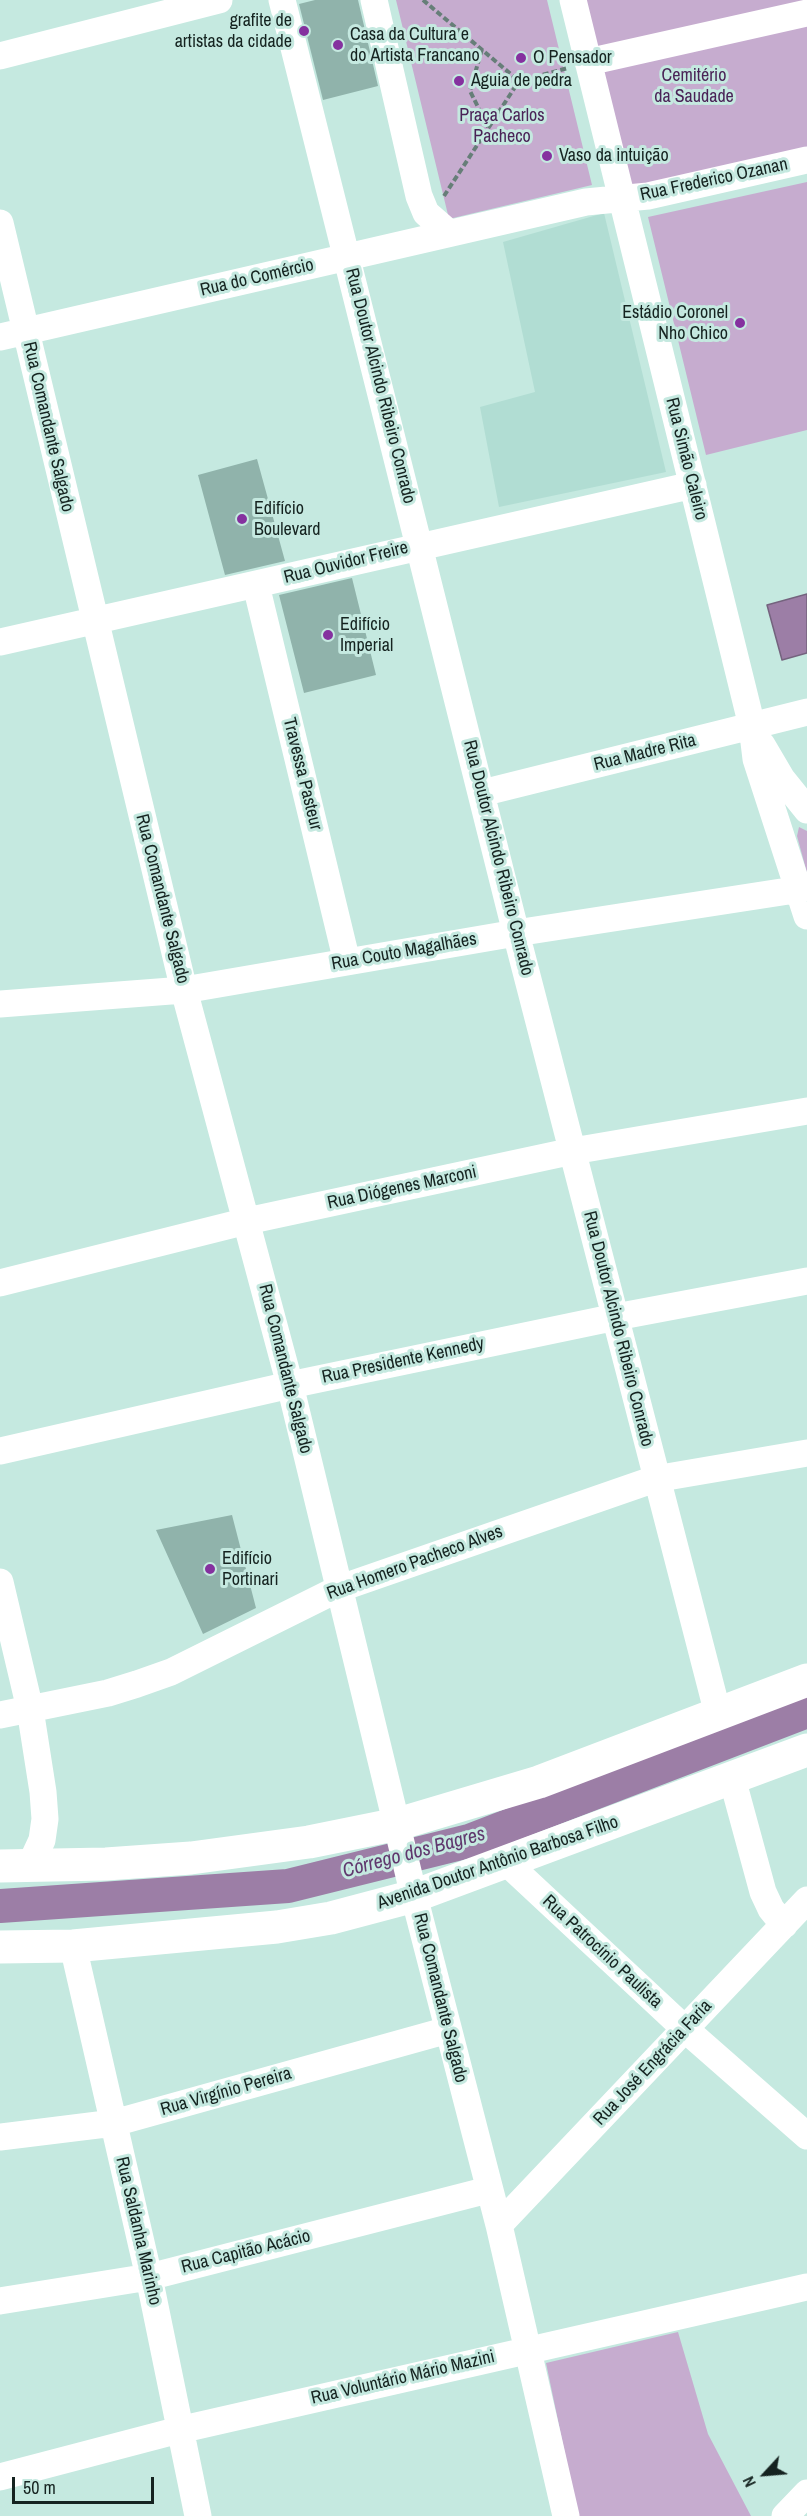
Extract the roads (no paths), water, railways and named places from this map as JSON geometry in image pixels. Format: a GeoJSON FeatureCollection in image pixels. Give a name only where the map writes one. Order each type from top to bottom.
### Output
{"type":"FeatureCollection","features":[{"type":"Feature","properties":{"kind":"main road"},"geometry":{"type":"LineString","coordinates":[[15,1866],[106,1864],[191,1858],[399,1831],[539,1782],[807,1680]]}},
{"type":"Feature","properties":{"kind":"main road","name":"Avenida Doutor Antônio Barbosa Filho"},"geometry":{"type":"LineString","coordinates":[[0,1947],[73,1946],[277,1927],[331,1918],[412,1886],[507,1863],[807,1750]]}},
{"type":"Feature","properties":{"kind":"street"},"geometry":{"type":"LineString","coordinates":[[0,56],[219,0]]}},
{"type":"Feature","properties":{"kind":"street","name":"Rua Doutor Alcindo Ribeiro Conrado"},"geometry":{"type":"LineString","coordinates":[[282,0],[516,933],[616,1317],[655,1479],[718,1714]]}},
{"type":"Feature","properties":{"kind":"street"},"geometry":{"type":"LineString","coordinates":[[374,0],[419,196],[426,213],[449,233]]}},
{"type":"Feature","properties":{"kind":"street","name":"Rua Simão Caleiro"},"geometry":{"type":"LineString","coordinates":[[573,0],[752,726],[756,759],[802,889],[807,916]]}},
{"type":"Feature","properties":{"kind":"street"},"geometry":{"type":"LineString","coordinates":[[588,62],[807,13]]}},
{"type":"Feature","properties":{"kind":"street","name":"Rua Frederico Ozanan"},"geometry":{"type":"LineString","coordinates":[[620,198],[648,196],[807,160]]}},
{"type":"Feature","properties":{"kind":"street","name":"Rua do Comércio"},"geometry":{"type":"LineString","coordinates":[[13,334],[586,202],[620,198]]}},
{"type":"Feature","properties":{"kind":"street","name":"Rua Comandante Salgado"},"geometry":{"type":"LineString","coordinates":[[0,223],[13,334],[94,621],[184,990],[290,1385],[338,1589],[488,2190],[499,2225],[566,2516]]}},
{"type":"Feature","properties":{"kind":"street","name":"Rua Ouvidor Freire"},"geometry":{"type":"LineString","coordinates":[[0,642],[256,585],[420,545],[693,485]]}},
{"type":"Feature","properties":{"kind":"street","name":"Travessa Pasteur"},"geometry":{"type":"LineString","coordinates":[[256,585],[347,962]]}},
{"type":"Feature","properties":{"kind":"street","name":"Rua Madre Rita"},"geometry":{"type":"LineString","coordinates":[[482,793],[807,712]]}},
{"type":"Feature","properties":{"kind":"street"},"geometry":{"type":"LineString","coordinates":[[752,726],[782,779],[807,810]]}},
{"type":"Feature","properties":{"kind":"street","name":"Rua Couto Magalhães"},"geometry":{"type":"LineString","coordinates":[[0,1004],[184,990],[516,933],[802,889]]}},
{"type":"Feature","properties":{"kind":"street","name":"Rua Diógenes Marconi"},"geometry":{"type":"LineString","coordinates":[[0,1283],[247,1221],[573,1151],[807,1112]]}},
{"type":"Feature","properties":{"kind":"street","name":"Rua Presidente Kennedy"},"geometry":{"type":"LineString","coordinates":[[0,1450],[290,1385],[616,1317],[807,1281]]}},
{"type":"Feature","properties":{"kind":"street","name":"Rua Homero Pacheco Alves"},"geometry":{"type":"LineString","coordinates":[[0,1715],[108,1693],[171,1672],[338,1589],[655,1479],[807,1453]]}},
{"type":"Feature","properties":{"kind":"street"},"geometry":{"type":"LineString","coordinates":[[0,1582],[4,1616],[30,1709],[45,1819],[42,1840],[15,1866]]}},
{"type":"Feature","properties":{"kind":"street"},"geometry":{"type":"LineString","coordinates":[[732,1778],[763,1892],[771,1909],[784,1924]]}},
{"type":"Feature","properties":{"kind":"street","name":"Rua Patrocínio Paulista"},"geometry":{"type":"LineString","coordinates":[[507,1863],[685,2029],[807,2136]]}},
{"type":"Feature","properties":{"kind":"street","name":"Rua José Engrácia Faria"},"geometry":{"type":"LineString","coordinates":[[499,2225],[807,1900]]}},
{"type":"Feature","properties":{"kind":"street","name":"Rua Saldanha Marinho"},"geometry":{"type":"LineString","coordinates":[[73,1946],[149,2277],[198,2516]]}},
{"type":"Feature","properties":{"kind":"street","name":"Rua Virgínio Pereira"},"geometry":{"type":"LineString","coordinates":[[0,2137],[114,2123],[448,2030]]}},
{"type":"Feature","properties":{"kind":"street","name":"Rua Capitão Acácio"},"geometry":{"type":"LineString","coordinates":[[0,2301],[149,2277],[488,2190]]}},
{"type":"Feature","properties":{"kind":"street","name":"Rua Voluntário Mário Mazini"},"geometry":{"type":"LineString","coordinates":[[0,2476],[179,2430],[807,2287]]}},
{"type":"Feature","properties":{"kind":"street"},"geometry":{"type":"LineString","coordinates":[[785,2516],[807,2493]]}},
{"type":"Feature","properties":{"kind":"waterway","name":"Córrego dos Bagres"},"geometry":{"type":"LineString","coordinates":[[0,1906],[288,1886],[469,1841],[807,1711]]}},
{"type":"Feature","properties":{"kind":"place","name":"grafite de artistas da cidade"},"geometry":{"type":"Point","coordinates":[304,31]}},
{"type":"Feature","properties":{"kind":"place","name":"Casa da Cultura e do Artista Francano"},"geometry":{"type":"Point","coordinates":[338,45]}},
{"type":"Feature","properties":{"kind":"place","name":"O Pensador"},"geometry":{"type":"Point","coordinates":[521,58]}},
{"type":"Feature","properties":{"kind":"place","name":"Aguia de pedra"},"geometry":{"type":"Point","coordinates":[459,81]}},
{"type":"Feature","properties":{"kind":"place","name":"Vaso da intuição"},"geometry":{"type":"Point","coordinates":[547,156]}},
{"type":"Feature","properties":{"kind":"place","name":"Estádio Coronel Nho Chico"},"geometry":{"type":"Point","coordinates":[740,323]}},
{"type":"Feature","properties":{"kind":"place","name":"Edifício Boulevard"},"geometry":{"type":"Point","coordinates":[242,519]}},
{"type":"Feature","properties":{"kind":"place","name":"Edifício Imperial"},"geometry":{"type":"Point","coordinates":[328,635]}},
{"type":"Feature","properties":{"kind":"place","name":"Edifício Portinari"},"geometry":{"type":"Point","coordinates":[210,1569]}},
{"type":"Feature","properties":{"kind":"park label","name":"Cemitério da Saudade"},"geometry":{"type":"Point","coordinates":[694,86]}},
{"type":"Feature","properties":{"kind":"park label","name":"Praça Carlos Pacheco"},"geometry":{"type":"Point","coordinates":[502,126]}}]}
